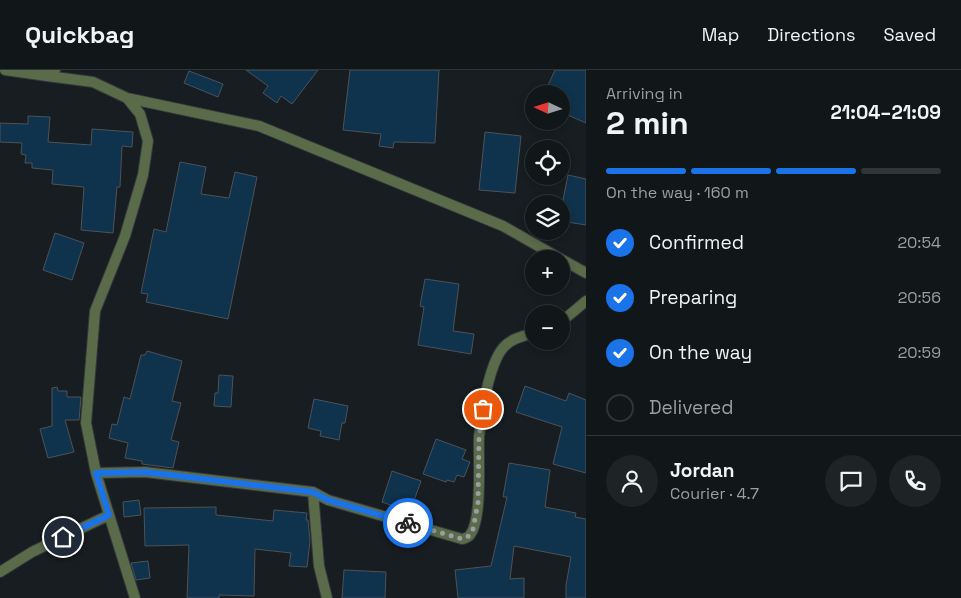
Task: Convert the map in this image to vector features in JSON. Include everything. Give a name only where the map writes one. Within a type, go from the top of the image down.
[{"type":"street","points":[[5,70],[49,72],[93,82],[127,98],[259,126],[502,226],[545,250]]},
{"type":"street","points":[[127,98],[140,114],[148,141],[143,175],[125,236],[95,311],[86,423],[96,473],[135,598]]},
{"type":"street","points":[[570,264],[586,273]]},
{"type":"street","points":[[570,314],[586,301]]},
{"type":"street","points":[[96,473],[145,472],[313,492],[328,500],[462,539],[469,536],[473,529],[478,503],[479,437],[491,372],[503,348],[516,338],[525,335]]},
{"type":"street","points":[[313,492],[319,566],[327,598]]},
{"type":"street","points":[[0,572],[32,552],[109,515]]},
{"type":"building","points":[[246,70],[318,70],[292,104],[281,96],[277,103],[263,93],[268,86]]},
{"type":"building","points":[[350,70],[439,70],[435,143],[394,142],[393,148],[379,146],[381,134],[343,130]]},
{"type":"building","points":[[555,70],[586,70],[586,123],[570,116],[570,85],[548,85]]},
{"type":"building","points":[[189,71],[223,84],[218,97],[184,83]]},
{"type":"building","points":[[28,116],[50,117],[48,142],[91,145],[92,129],[133,132],[132,147],[122,146],[120,187],[117,187],[113,233],[81,230],[84,187],[52,184],[53,170],[32,168],[32,163],[25,163],[26,155],[21,154],[22,143],[0,142],[0,123],[28,124]]},
{"type":"building","points":[[485,132],[521,136],[515,193],[479,190]]},
{"type":"building","points":[[180,162],[206,167],[201,194],[229,198],[235,172],[257,177],[228,319],[146,302],[148,294],[141,293],[154,229],[166,232]]},
{"type":"building","points":[[570,175],[586,179],[586,225],[570,222],[570,195],[564,195],[566,185],[570,185]]},
{"type":"building","points":[[55,233],[84,243],[72,280],[43,270]]},
{"type":"building","points":[[425,279],[459,284],[453,331],[474,334],[471,354],[418,345],[424,307],[420,306]]},
{"type":"building","points":[[147,351],[182,361],[172,401],[181,403],[171,440],[179,442],[173,468],[142,464],[142,461],[125,458],[128,443],[109,438],[112,424],[117,425],[124,397],[130,399],[141,355],[145,355]]},
{"type":"building","points":[[219,375],[233,376],[231,407],[214,406],[215,393],[218,393]]},
{"type":"building","points":[[525,386],[566,401],[569,393],[586,400],[586,473],[553,464],[562,427],[516,412]]},
{"type":"building","points":[[57,387],[58,391],[67,391],[67,397],[81,397],[79,420],[65,420],[74,452],[48,458],[40,429],[52,426],[52,388]]},
{"type":"building","points":[[314,399],[348,406],[339,440],[320,436],[321,431],[308,428]]},
{"type":"building","points":[[436,439],[466,450],[462,459],[470,462],[464,477],[457,475],[454,482],[447,480],[446,482],[423,474]]},
{"type":"building","points":[[509,463],[550,470],[545,507],[576,513],[575,517],[586,519],[586,598],[566,598],[566,585],[571,557],[514,546],[510,579],[524,578],[524,598],[458,598],[455,570],[491,566],[507,497],[503,497]]},
{"type":"building","points":[[392,471],[421,481],[410,512],[382,502]]},
{"type":"building","points":[[139,500],[141,515],[124,517],[123,502]]},
{"type":"building","points":[[216,507],[216,515],[273,521],[274,510],[307,513],[306,520],[308,520],[310,541],[307,567],[289,566],[291,553],[255,549],[254,596],[219,595],[219,598],[187,598],[189,545],[145,546],[144,508]]},
{"type":"building","points":[[148,561],[150,578],[136,580],[131,563]]},
{"type":"building","points":[[344,570],[386,572],[385,598],[342,598]]},
{"type":"way so far","points":[[408,523],[462,539],[469,536],[473,529],[478,503],[479,437],[483,409]]},
{"type":"route","points":[[63,537],[109,515],[96,473],[145,472],[313,492],[328,500],[408,523]]}]
